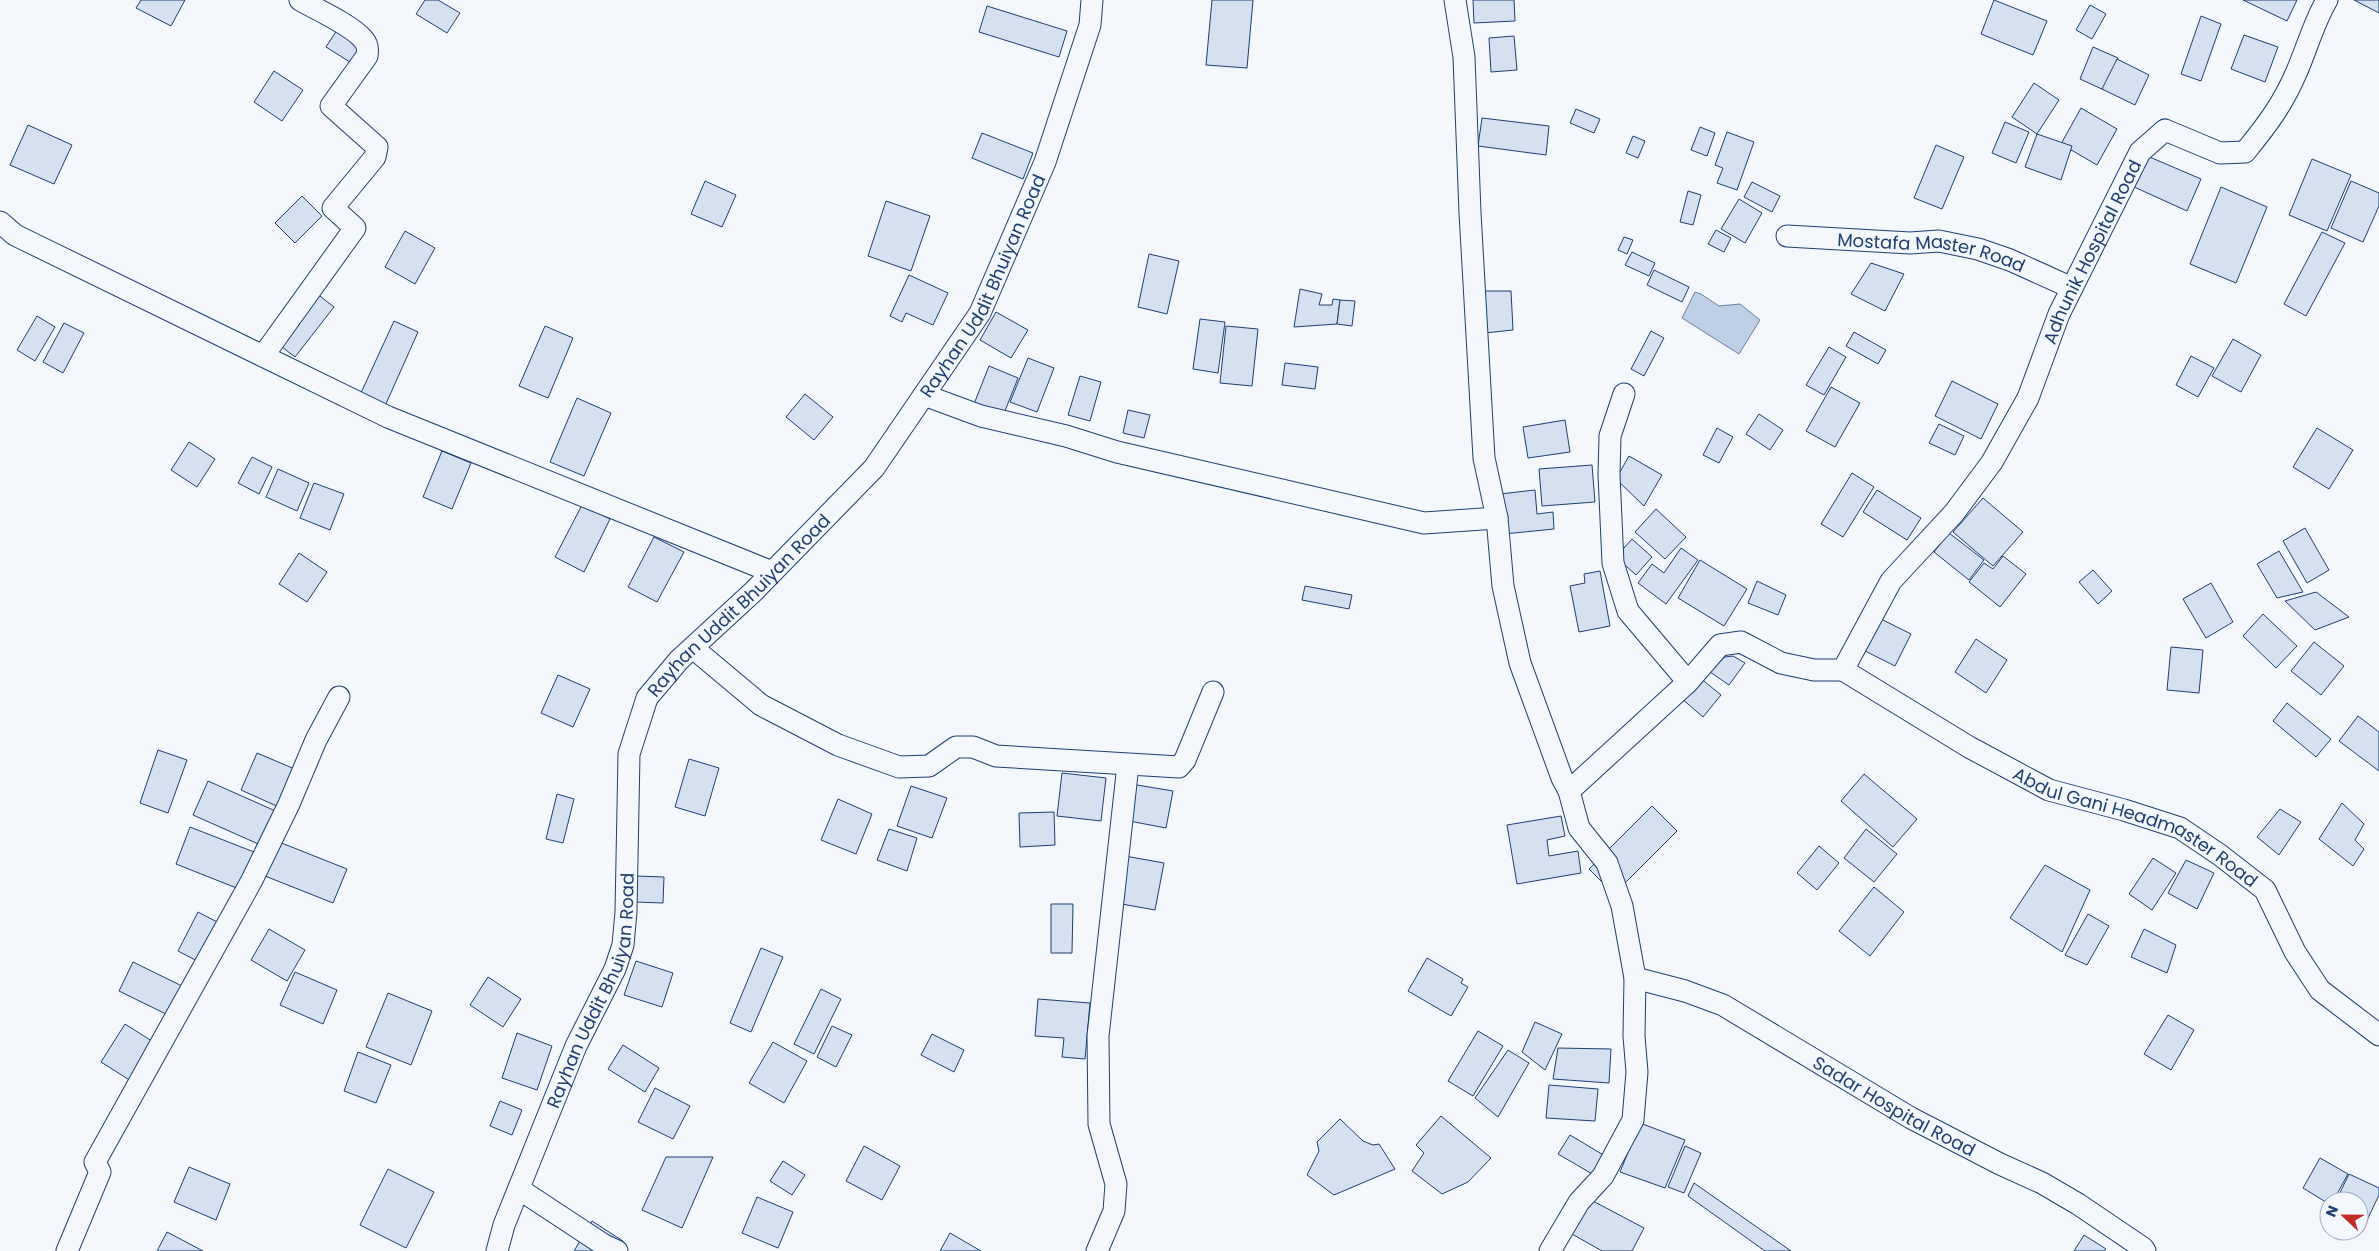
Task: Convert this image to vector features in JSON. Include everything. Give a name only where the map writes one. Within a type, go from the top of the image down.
[{"type":"street","points":[[262,356],[356,228],[333,208],[375,157],[377,147],[331,106],[367,56],[368,47],[362,38],[351,29],[300,0]]},
{"type":"street","name":"Rayhan Uddit Bhuiyan Road","points":[[497,1251],[519,1189],[576,1046],[615,970],[622,944],[626,912],[628,754],[647,698],[693,648],[772,572],[874,468],[980,313],[1041,171],[1090,26],[1092,0]]},
{"type":"street","points":[[1455,0],[1464,57],[1470,214],[1484,458],[1503,586],[1520,663],[1562,778],[1569,791],[1579,828],[1607,863],[1622,906],[1635,978],[1634,1036],[1637,1072],[1633,1120],[1603,1176],[1579,1202],[1550,1251]]},
{"type":"street","name":"Adhunik Hospital Road","points":[[1843,670],[1891,581],[1954,513],[1992,462],[2028,398],[2072,288],[2140,152],[2165,130],[2220,153],[2245,152],[2276,114],[2297,72],[2320,11],[2327,0]]},
{"type":"street","points":[[0,222],[15,235],[388,416],[772,572]]},
{"type":"street","name":"Mostafa Master Road","points":[[1787,236],[1910,243],[1939,241],[1978,249],[2010,260],[2072,288]]},
{"type":"street","points":[[1624,394],[1610,436],[1608,475],[1613,564],[1628,610],[1688,682]]},
{"type":"street","points":[[924,395],[982,416],[1066,436],[1117,452],[1414,521],[1424,523],[1493,519]]},
{"type":"street","points":[[1569,791],[1688,682],[1720,645],[1741,642],[1781,663],[1814,670],[1843,670]]},
{"type":"street","points":[[693,648],[761,705],[838,745],[899,767],[930,766],[956,747],[973,747],[996,756],[1179,767],[1185,760],[1213,692]]},
{"type":"street","name":"Abdul Gani Headmaster Road","points":[[1843,670],[1969,747],[2049,790],[2124,810],[2180,828],[2220,855],[2265,890],[2294,952],[2320,990],[2379,1035]]},
{"type":"street","points":[[67,1251],[100,1172],[95,1162],[252,880],[289,804],[316,740],[339,697]]},
{"type":"street","points":[[1097,1251],[1114,1211],[1116,1184],[1099,1124],[1098,1036],[1128,765]]},
{"type":"street","name":"Sadar Hospital Road","points":[[1635,978],[1685,991],[1723,1006],[1911,1118],[2000,1164],[2042,1183],[2078,1204],[2145,1251]]},
{"type":"street","points":[[519,1189],[604,1245],[617,1251]]},
{"type":"water","points":[[1695,292],[1719,306],[1740,304],[1760,320],[1739,354],[1682,318]]},
{"type":"building","points":[[141,0],[185,0],[171,26],[136,8]]},
{"type":"building","points":[[425,0],[438,0],[460,13],[447,33],[416,14]]},
{"type":"building","points":[[1212,0],[1253,0],[1247,68],[1206,65]]},
{"type":"building","points":[[1473,0],[1514,0],[1515,21],[1474,23]]},
{"type":"building","points":[[1994,0],[2047,21],[2033,55],[1981,34]]},
{"type":"building","points":[[2243,0],[2297,0],[2287,21]]},
{"type":"building","points":[[2354,0],[2379,0],[2379,13]]},
{"type":"building","points":[[2090,5],[2106,14],[2092,39],[2076,30]]},
{"type":"building","points":[[987,6],[1067,31],[1059,57],[979,32]]},
{"type":"building","points":[[2201,16],[2221,24],[2201,81],[2181,74]]},
{"type":"building","points":[[337,30],[364,47],[353,64],[326,47]]},
{"type":"building","points":[[2244,35],[2278,47],[2265,82],[2231,69]]},
{"type":"building","points":[[1514,36],[1517,70],[1491,72],[1489,38]]},
{"type":"building","points":[[2093,47],[2118,58],[2104,90],[2080,79]]},
{"type":"building","points":[[2117,59],[2149,75],[2135,105],[2102,89]]},
{"type":"building","points":[[274,71],[303,90],[282,121],[254,102]]},
{"type":"building","points":[[2034,83],[2059,100],[2037,134],[2012,117]]},
{"type":"building","points":[[2081,108],[2117,129],[2097,165],[2061,144]]},
{"type":"building","points":[[1576,109],[1600,119],[1594,133],[1570,123]]},
{"type":"building","points":[[1482,118],[1549,126],[1546,155],[1478,146]]},
{"type":"building","points":[[2005,122],[2029,132],[2016,163],[1992,153]]},
{"type":"building","points":[[28,125],[72,145],[54,184],[10,165]]},
{"type":"building","points":[[1700,127],[1715,133],[1707,156],[1691,150]]},
{"type":"building","points":[[1727,132],[1754,142],[1737,190],[1717,183],[1723,168],[1715,165]]},
{"type":"building","points":[[982,133],[1033,153],[1023,179],[972,158]]},
{"type":"building","points":[[2037,134],[2072,146],[2061,180],[2025,167]]},
{"type":"building","points":[[1633,136],[1645,141],[1638,158],[1626,153]]},
{"type":"building","points":[[1936,145],[1964,157],[1942,209],[1914,198]]},
{"type":"building","points":[[2145,155],[2201,179],[2187,211],[2132,186]]},
{"type":"building","points":[[2312,159],[2351,175],[2327,231],[2289,215]]},
{"type":"building","points":[[705,181],[736,195],[722,227],[691,214]]},
{"type":"building","points":[[2351,181],[2379,193],[2379,206],[2363,242],[2331,228]]},
{"type":"building","points":[[1752,182],[1780,196],[1772,212],[1744,197]]},
{"type":"building","points":[[2221,187],[2267,207],[2236,283],[2190,264]]},
{"type":"building","points":[[1688,191],[1701,195],[1693,225],[1680,222]]},
{"type":"building","points":[[302,196],[322,216],[295,243],[275,223]]},
{"type":"building","points":[[1739,199],[1762,213],[1745,243],[1721,229]]},
{"type":"building","points":[[886,201],[930,216],[911,271],[868,256]]},
{"type":"building","points":[[1716,230],[1731,238],[1724,252],[1708,244]]},
{"type":"building","points":[[405,231],[435,248],[415,284],[385,267]]},
{"type":"building","points":[[2322,232],[2345,243],[2306,316],[2284,304]]},
{"type":"building","points":[[1624,237],[1633,240],[1627,254],[1618,250]]},
{"type":"building","points":[[1632,252],[1655,263],[1649,276],[1625,265]]},
{"type":"building","points":[[1149,254],[1179,261],[1167,314],[1138,307]]},
{"type":"building","points":[[1871,263],[1904,274],[1885,311],[1851,294]]},
{"type":"building","points":[[1654,270],[1689,287],[1682,302],[1647,285]]},
{"type":"building","points":[[909,275],[948,293],[933,325],[906,313],[902,322],[890,316]]},
{"type":"building","points":[[1300,289],[1322,294],[1319,305],[1332,305],[1333,299],[1340,300],[1337,324],[1294,327]]},
{"type":"building","points":[[1484,291],[1511,291],[1513,330],[1485,333]]},
{"type":"building","points":[[316,293],[334,307],[295,357],[277,343]]},
{"type":"building","points":[[1340,300],[1355,301],[1352,326],[1337,324]]},
{"type":"building","points":[[996,312],[1028,330],[1011,358],[980,340]]},
{"type":"building","points":[[37,316],[55,327],[35,361],[17,350]]},
{"type":"building","points":[[1200,319],[1225,322],[1218,373],[1193,369]]},
{"type":"building","points":[[394,321],[418,332],[385,406],[360,395]]},
{"type":"building","points":[[64,323],[84,333],[63,373],[43,362]]},
{"type":"building","points":[[545,326],[573,338],[548,398],[519,386]]},
{"type":"building","points":[[1226,326],[1258,329],[1252,386],[1220,383]]},
{"type":"building","points":[[1651,331],[1664,338],[1644,376],[1631,369]]},
{"type":"building","points":[[1854,332],[1886,350],[1878,364],[1846,346]]},
{"type":"building","points":[[2233,339],[2261,355],[2241,392],[2212,376]]},
{"type":"building","points":[[1829,347],[1846,357],[1824,395],[1806,385]]},
{"type":"building","points":[[2191,356],[2214,368],[2198,397],[2176,385]]},
{"type":"building","points":[[1028,358],[1054,368],[1037,412],[1010,402]]},
{"type":"building","points":[[1285,363],[1318,367],[1315,389],[1282,385]]},
{"type":"building","points":[[989,366],[1018,378],[1003,416],[974,404]]},
{"type":"building","points":[[1080,376],[1101,382],[1090,421],[1068,415]]},
{"type":"building","points":[[1952,381],[1998,404],[1981,439],[1935,416]]},
{"type":"building","points":[[1831,387],[1860,403],[1835,447],[1806,431]]},
{"type":"building","points":[[805,394],[833,417],[814,440],[786,417]]},
{"type":"building","points":[[577,398],[611,413],[584,476],[550,462]]},
{"type":"building","points":[[1128,410],[1150,415],[1144,438],[1123,433]]},
{"type":"building","points":[[1759,414],[1783,430],[1770,450],[1746,434]]},
{"type":"building","points":[[1565,420],[1570,452],[1528,458],[1523,427]]},
{"type":"building","points":[[1939,424],[1964,436],[1955,455],[1929,443]]},
{"type":"building","points":[[1717,428],[1733,437],[1719,463],[1703,455]]},
{"type":"building","points":[[2317,428],[2353,450],[2329,489],[2293,467]]},
{"type":"building","points":[[189,442],[215,459],[197,487],[171,470]]},
{"type":"building","points":[[442,451],[471,463],[452,509],[423,497]]},
{"type":"building","points":[[1629,456],[1662,475],[1644,506],[1616,479]]},
{"type":"building","points":[[252,457],[272,467],[259,494],[238,483]]},
{"type":"building","points":[[1592,465],[1595,502],[1542,506],[1539,469]]},
{"type":"building","points":[[278,469],[309,483],[297,511],[266,497]]},
{"type":"building","points":[[1852,473],[1874,487],[1843,537],[1821,524]]},
{"type":"building","points":[[314,483],[344,494],[330,530],[300,518]]},
{"type":"building","points":[[1535,490],[1537,514],[1553,512],[1554,529],[1504,534],[1500,494]]},
{"type":"building","points":[[1877,490],[1921,518],[1907,540],[1863,512]]},
{"type":"building","points":[[1983,498],[2023,532],[1993,566],[1953,532]]},
{"type":"building","points":[[582,505],[610,519],[584,572],[555,557]]},
{"type":"building","points":[[1656,509],[1686,537],[1665,559],[1635,532]]},
{"type":"building","points":[[2305,528],[2329,570],[2307,583],[2283,541]]},
{"type":"building","points":[[1949,533],[1984,560],[1969,580],[1934,552]]},
{"type":"building","points":[[654,537],[684,552],[657,602],[628,587]]},
{"type":"building","points":[[1632,539],[1652,557],[1636,575],[1616,557]]},
{"type":"building","points":[[1681,548],[1698,560],[1666,604],[1638,583],[1652,564],[1664,573]]},
{"type":"building","points":[[2279,551],[2303,592],[2277,598],[2257,564]]},
{"type":"building","points":[[299,553],[327,572],[307,602],[279,584]]},
{"type":"building","points":[[2003,556],[2026,574],[2000,607],[1969,582],[1984,563],[1993,569]]},
{"type":"building","points":[[1700,560],[1747,589],[1724,626],[1678,598]]},
{"type":"building","points":[[2093,570],[2112,591],[2098,604],[2079,582]]},
{"type":"building","points":[[1600,571],[1610,626],[1579,632],[1570,586],[1585,583],[1584,574]]},
{"type":"building","points":[[1757,581],[1786,595],[1778,615],[1748,603]]},
{"type":"building","points":[[2211,583],[2233,622],[2206,638],[2183,599]]},
{"type":"building","points":[[1305,586],[1352,595],[1349,609],[1302,600]]},
{"type":"building","points":[[2316,592],[2349,617],[2315,630],[2285,601]]},
{"type":"building","points":[[2263,614],[2297,646],[2276,668],[2243,636]]},
{"type":"building","points":[[1879,618],[1911,634],[1895,666],[1863,650]]},
{"type":"building","points":[[1976,639],[2007,660],[1986,693],[1955,672]]},
{"type":"building","points":[[2314,642],[2344,666],[2321,695],[2291,671]]},
{"type":"building","points":[[2171,647],[2203,650],[2199,693],[2167,690]]},
{"type":"building","points":[[1733,656],[1745,663],[1729,685],[1707,670],[1725,657]]},
{"type":"building","points":[[558,675],[590,689],[573,727],[541,713]]},
{"type":"building","points":[[1699,677],[1721,695],[1703,717],[1681,698]]},
{"type":"building","points":[[2287,703],[2331,739],[2316,757],[2273,721]]},
{"type":"building","points":[[2358,716],[2379,732],[2379,771],[2339,741]]},
{"type":"building","points":[[158,750],[187,760],[168,813],[140,803]]},
{"type":"building","points":[[257,753],[297,770],[281,808],[241,790]]},
{"type":"building","points":[[689,759],[719,768],[705,816],[675,807]]},
{"type":"building","points":[[1062,773],[1106,778],[1101,821],[1057,816]]},
{"type":"building","points":[[1864,774],[1917,819],[1893,847],[1841,801]]},
{"type":"building","points":[[208,781],[280,813],[265,847],[193,815]]},
{"type":"building","points":[[1131,784],[1173,791],[1166,828],[1124,820]]},
{"type":"building","points":[[911,786],[947,798],[932,838],[897,826]]},
{"type":"building","points":[[557,794],[574,799],[563,843],[546,839]]},
{"type":"building","points":[[838,799],[872,814],[856,854],[821,840]]},
{"type":"building","points":[[2342,803],[2364,824],[2355,840],[2364,849],[2353,866],[2319,839]]},
{"type":"building","points":[[1652,806],[1677,831],[1614,894],[1589,869]]},
{"type":"building","points":[[2280,809],[2301,822],[2279,855],[2257,837]]},
{"type":"building","points":[[1054,812],[1055,845],[1020,847],[1019,813]]},
{"type":"building","points":[[1561,816],[1565,836],[1547,840],[1549,856],[1578,851],[1581,873],[1517,884],[1507,825]]},
{"type":"building","points":[[190,827],[254,852],[239,889],[176,864]]},
{"type":"building","points":[[889,829],[917,838],[907,871],[877,860]]},
{"type":"building","points":[[1866,829],[1897,854],[1874,882],[1844,858]]},
{"type":"building","points":[[279,842],[347,869],[333,903],[265,876]]},
{"type":"building","points":[[1819,846],[1839,863],[1817,890],[1797,873]]},
{"type":"building","points":[[1125,856],[1164,863],[1155,910],[1116,903]]},
{"type":"building","points":[[2153,858],[2176,873],[2152,910],[2129,894]]},
{"type":"building","points":[[2186,860],[2214,873],[2197,909],[2168,893]]},
{"type":"building","points":[[2045,865],[2090,890],[2062,952],[2010,918]]},
{"type":"building","points":[[635,876],[664,877],[663,903],[634,902]]},
{"type":"building","points":[[1874,887],[1904,912],[1870,956],[1839,931]]},
{"type":"building","points":[[1051,904],[1073,904],[1072,953],[1051,953]]},
{"type":"building","points":[[198,912],[221,924],[201,963],[178,951]]},
{"type":"building","points":[[2088,914],[2109,926],[2087,965],[2065,955]]},
{"type":"building","points":[[269,929],[305,950],[287,981],[251,960]]},
{"type":"building","points":[[2144,929],[2176,945],[2167,973],[2131,957]]},
{"type":"building","points":[[761,948],[783,957],[751,1032],[730,1023]]},
{"type":"building","points":[[1427,958],[1463,979],[1461,983],[1468,987],[1451,1016],[1408,991]]},
{"type":"building","points":[[636,961],[673,973],[662,1007],[624,995]]},
{"type":"building","points":[[133,962],[182,986],[168,1015],[119,991]]},
{"type":"building","points":[[295,972],[337,990],[323,1024],[280,1005]]},
{"type":"building","points":[[488,977],[521,999],[503,1027],[470,1005]]},
{"type":"building","points":[[821,989],[841,999],[814,1054],[794,1044]]},
{"type":"building","points":[[388,993],[432,1011],[411,1065],[366,1047]]},
{"type":"building","points":[[1038,999],[1090,1003],[1085,1059],[1062,1057],[1064,1038],[1035,1036]]},
{"type":"building","points":[[2168,1015],[2194,1030],[2171,1070],[2144,1054]]},
{"type":"building","points":[[1535,1022],[1562,1034],[1545,1070],[1522,1052]]},
{"type":"building","points":[[125,1024],[155,1043],[131,1081],[101,1062]]},
{"type":"building","points":[[832,1026],[852,1035],[836,1067],[817,1057]]},
{"type":"building","points":[[1478,1031],[1503,1046],[1473,1096],[1448,1081]]},
{"type":"building","points":[[517,1033],[552,1046],[537,1090],[502,1078]]},
{"type":"building","points":[[932,1034],[964,1050],[954,1072],[921,1055]]},
{"type":"building","points":[[773,1042],[807,1061],[784,1103],[749,1083]]},
{"type":"building","points":[[623,1045],[659,1068],[645,1092],[608,1069]]},
{"type":"building","points":[[1558,1048],[1611,1049],[1609,1083],[1553,1079]]},
{"type":"building","points":[[1508,1050],[1529,1063],[1498,1117],[1475,1098]]},
{"type":"building","points":[[358,1052],[391,1065],[376,1103],[344,1091]]},
{"type":"building","points":[[1549,1085],[1598,1089],[1595,1121],[1546,1118]]},
{"type":"building","points":[[655,1088],[690,1106],[673,1139],[638,1122]]},
{"type":"building","points":[[500,1101],[522,1110],[512,1135],[490,1126]]},
{"type":"building","points":[[1441,1116],[1491,1158],[1468,1182],[1442,1194],[1412,1171],[1424,1153],[1416,1145]]},
{"type":"building","points":[[1340,1119],[1363,1141],[1373,1145],[1379,1144],[1395,1169],[1334,1195],[1307,1175],[1319,1151],[1317,1142]]},
{"type":"building","points":[[1640,1123],[1685,1140],[1665,1188],[1620,1172]]},
{"type":"building","points":[[1570,1135],[1605,1156],[1594,1175],[1558,1154]]},
{"type":"building","points":[[864,1146],[900,1166],[882,1200],[846,1181]]},
{"type":"building","points":[[1685,1146],[1701,1153],[1684,1193],[1668,1187]]},
{"type":"building","points":[[666,1157],[713,1157],[682,1228],[642,1210]]},
{"type":"building","points":[[2320,1158],[2348,1174],[2339,1191],[2319,1191],[2319,1198],[2303,1188]]},
{"type":"building","points":[[783,1161],[805,1175],[792,1195],[770,1181]]},
{"type":"building","points":[[189,1167],[230,1184],[216,1220],[174,1202]]},
{"type":"building","points":[[388,1169],[434,1192],[406,1248],[360,1225]]},
{"type":"building","points":[[2349,1174],[2379,1188],[2379,1195],[2369,1216],[2369,1191],[2341,1191]]},
{"type":"building","points":[[1694,1183],[1791,1251],[1765,1251],[1688,1196]]},
{"type":"building","points":[[757,1197],[793,1212],[778,1248],[742,1233]]},
{"type":"building","points":[[1591,1200],[1644,1228],[1632,1251],[1602,1251],[1572,1234]]},
{"type":"building","points":[[592,1221],[623,1241],[617,1251],[574,1251]]},
{"type":"building","points":[[167,1232],[203,1251],[157,1251]]},
{"type":"building","points":[[950,1233],[981,1251],[940,1251]]},
{"type":"building","points":[[2084,1235],[2106,1249],[2104,1251],[2074,1251]]}]
